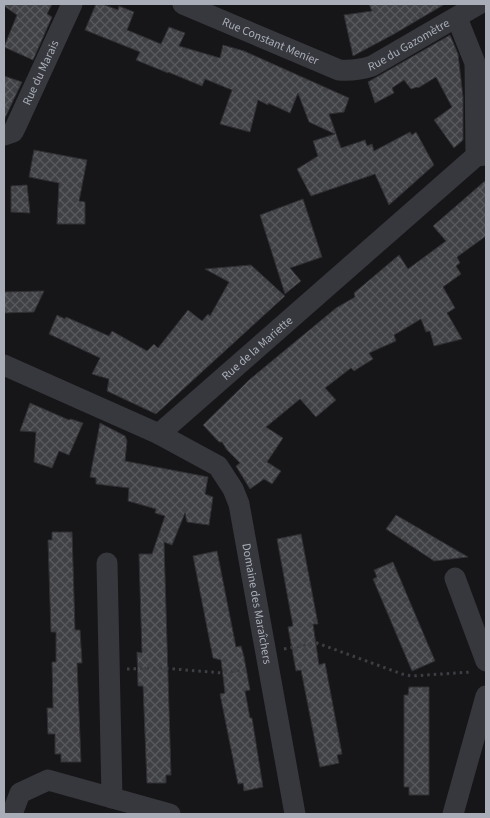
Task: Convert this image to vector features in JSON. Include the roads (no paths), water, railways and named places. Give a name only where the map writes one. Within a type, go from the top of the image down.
[{"type":"street","name":"Rue du Marais","points":[[4,135],[13,132],[72,4]]},
{"type":"street","name":"Rue Constant Menier","points":[[183,4],[339,70],[359,71]]},
{"type":"street","name":"Rue du Gazomètre","points":[[359,71],[372,66],[479,4]]},
{"type":"street","points":[[457,18],[481,56],[481,155]]},
{"type":"street","name":"Rue de la Mariette","points":[[159,434],[481,155]]},
{"type":"street","points":[[4,364],[159,434]]},
{"type":"street","name":"Domaine des Maraîchers","points":[[159,434],[218,466],[233,489],[239,504],[295,814]]},
{"type":"street","points":[[107,563],[112,798]]},
{"type":"street","points":[[455,578],[482,666]]},
{"type":"street","points":[[453,814],[486,696]]},
{"type":"street","points":[[12,814],[20,793],[48,780],[170,814]]}]
